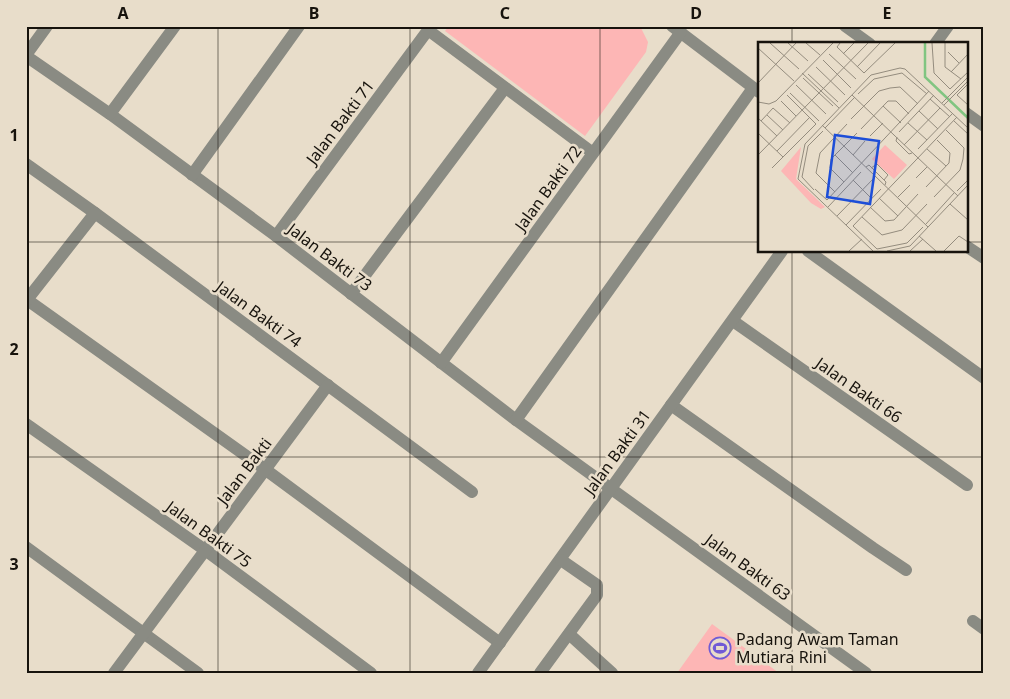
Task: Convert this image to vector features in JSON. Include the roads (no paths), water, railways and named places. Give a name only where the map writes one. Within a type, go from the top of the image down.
[{"type":"street","points":[[26,55],[47,26]]},
{"type":"street","points":[[110,114],[175,26]]},
{"type":"street","points":[[192,174],[299,26]]},
{"type":"street","points":[[845,26],[867,42]]},
{"type":"street","points":[[936,42],[948,26]]},
{"type":"street","points":[[430,28],[505,88],[593,153]]},
{"type":"street","name":"Jalan Bakti 71","points":[[276,236],[430,28]]},
{"type":"street","points":[[516,420],[756,90],[676,29]]},
{"type":"street","name":"Jalan Bakti 72","points":[[441,363],[593,153],[676,29]]},
{"type":"street","name":"Jalan Bakti 73","points":[[26,55],[276,236],[516,420],[611,488]]},
{"type":"street","points":[[351,294],[505,88]]},
{"type":"street","points":[[968,114],[984,126]]},
{"type":"street","name":"Jalan Bakti 74","points":[[26,164],[328,384],[472,492]]},
{"type":"street","points":[[95,213],[27,300],[266,470],[500,643]]},
{"type":"street","points":[[968,247],[984,258]]},
{"type":"street","name":"Jalan Bakti 31","points":[[478,673],[781,252]]},
{"type":"street","points":[[809,252],[984,378]]},
{"type":"street","name":"Jalan Bakti 66","points":[[732,321],[967,485]]},
{"type":"street","name":"Jalan Bakti","points":[[114,673],[328,384]]},
{"type":"street","points":[[671,405],[906,570]]},
{"type":"street","name":"Jalan Bakti 75","points":[[26,424],[205,550],[371,673]]},
{"type":"street","name":"Jalan Bakti 63","points":[[611,488],[866,673]]},
{"type":"street","points":[[26,548],[198,673]]},
{"type":"street","points":[[540,673],[598,595],[597,585],[561,560]]},
{"type":"street","points":[[569,634],[612,673]]},
{"type":"place","name":"Padang Awam Taman Mutiara Rini","points":[[720,648]]}]
